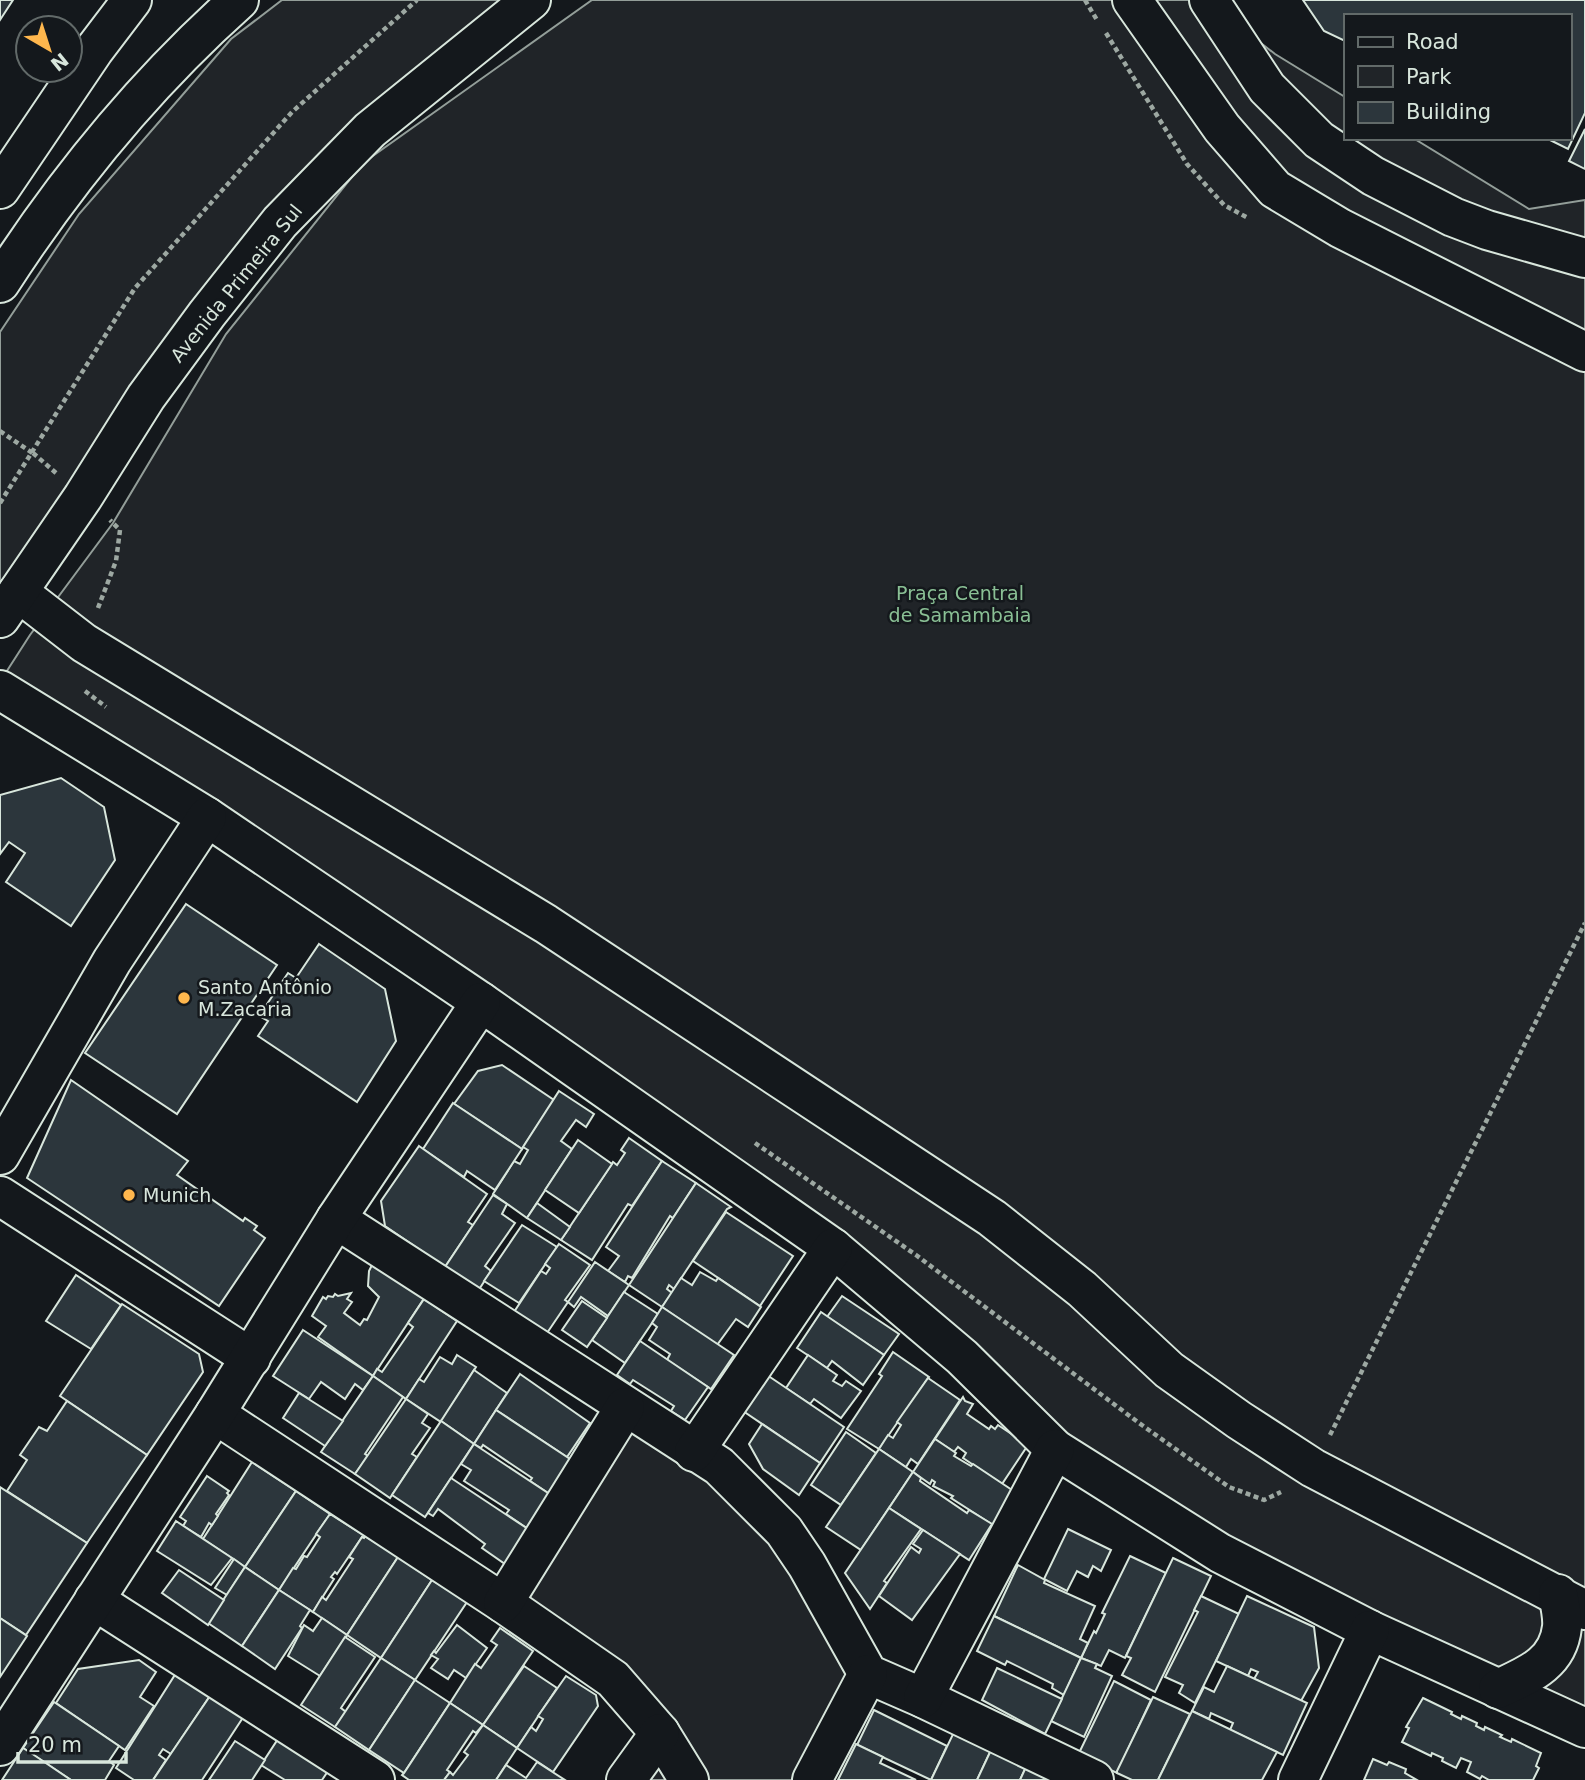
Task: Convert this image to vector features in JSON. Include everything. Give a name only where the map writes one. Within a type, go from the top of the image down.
[{"type":"street","points":[[0,189],[94,50],[132,0]]},
{"type":"street","points":[[0,283],[41,220],[100,146],[193,41],[239,0]]},
{"type":"street","name":"Avenida Primeira Sul","points":[[9,605],[86,492],[146,397],[207,314],[281,222],[370,130],[531,0]]},
{"type":"street","points":[[1132,0],[1222,128],[1275,190],[1340,228],[1585,352]]},
{"type":"street","points":[[1209,0],[1267,89],[1319,140],[1373,176],[1452,217],[1487,230],[1585,258]]},
{"type":"street","points":[[9,605],[84,643],[546,924],[992,1218],[1082,1289],[1169,1370],[1313,1468],[1572,1602],[1555,1653],[1538,1670],[1498,1689]]},
{"type":"street","points":[[0,690],[207,817],[481,1002],[833,1248],[962,1357],[1055,1449],[1220,1553],[1370,1630],[1585,1728]]},
{"type":"street","points":[[0,1154],[12,1105],[207,817]]},
{"type":"street","points":[[0,1746],[251,1358],[337,1219],[481,1002]]},
{"type":"street","points":[[0,1196],[251,1358]]},
{"type":"street","points":[[337,1219],[719,1466],[783,1531],[807,1565],[868,1674],[1094,1780]]},
{"type":"street","points":[[694,1452],[833,1248]]},
{"type":"street","points":[[503,1603],[625,1407]]},
{"type":"street","points":[[215,1413],[613,1679],[660,1733],[690,1780]]},
{"type":"street","points":[[923,1698],[1055,1449]]},
{"type":"street","points":[[94,1600],[370,1779]]},
{"type":"street","points":[[1297,1780],[1370,1630]]},
{"type":"street","points":[[813,1780],[868,1674]]},
{"type":"street","points":[[626,1780],[660,1733]]},
{"type":"path","points":[[0,503],[135,288],[292,112],[416,0]]},
{"type":"path","points":[[0,431],[86,492]]},
{"type":"green space","points":[[282,0],[514,0],[337,145],[0,608],[0,332],[79,214],[231,39]]},
{"type":"green space","name":"Praça Central de Samambaia","points":[[592,0],[1206,0],[1275,54],[1344,96],[1344,140],[1416,140],[1529,209],[1585,200],[1585,1728],[1220,1553],[962,1357],[476,1004],[183,826],[3,677],[30,635],[113,523],[226,334],[363,163]]},
{"type":"green space","points":[[625,1407],[719,1466],[868,1674],[812,1780],[629,1780],[664,1733],[503,1603]]},
{"type":"building","points":[[0,0],[13,0],[0,20]]},
{"type":"building","points":[[1303,0],[1585,0],[1585,113],[1568,149],[1550,140],[1571,140],[1571,14],[1344,14],[1344,41],[1324,31]]},
{"type":"building","points":[[1585,129],[1585,169],[1569,161]]},
{"type":"building","points":[[61,778],[104,807],[115,860],[71,926],[6,882],[25,853],[9,842],[0,854],[0,795]]},
{"type":"building","points":[[186,904],[277,965],[177,1114],[85,1053]]},
{"type":"building","points":[[319,944],[385,989],[396,1041],[357,1102],[258,1036],[268,1021],[259,1016],[288,973],[296,978]]},
{"type":"building","points":[[502,1065],[554,1100],[522,1149],[454,1104],[478,1071]]},
{"type":"building","name":"Munich","points":[[71,1080],[188,1161],[177,1175],[243,1221],[245,1218],[257,1226],[254,1230],[265,1238],[219,1306],[27,1178]]},
{"type":"building","points":[[559,1091],[594,1114],[586,1127],[576,1120],[561,1141],[572,1149],[527,1218],[493,1194],[514,1161],[520,1164],[528,1150],[523,1147]]},
{"type":"building","points":[[453,1103],[522,1149],[495,1190],[467,1171],[464,1177],[423,1149]]},
{"type":"building","points":[[629,1138],[662,1161],[632,1206],[628,1204],[592,1260],[561,1240],[613,1162],[617,1165],[625,1153],[621,1150]]},
{"type":"building","points":[[578,1140],[612,1164],[579,1213],[545,1190]]},
{"type":"building","points":[[419,1146],[487,1194],[468,1222],[473,1225],[445,1267],[385,1226],[381,1201]]},
{"type":"building","points":[[662,1161],[696,1183],[673,1218],[670,1216],[632,1278],[628,1276],[625,1282],[608,1271],[619,1256],[606,1247]]},
{"type":"building","points":[[696,1183],[731,1207],[727,1209],[674,1289],[669,1285],[667,1289],[672,1293],[662,1307],[629,1285]]},
{"type":"building","points":[[493,1195],[507,1204],[502,1214],[515,1223],[485,1266],[491,1271],[478,1291],[445,1267]]},
{"type":"building","points":[[537,1203],[570,1227],[561,1240],[527,1218]]},
{"type":"building","points":[[726,1212],[793,1256],[760,1306],[693,1261]]},
{"type":"building","points":[[522,1225],[557,1247],[519,1303],[484,1281]]},
{"type":"building","points":[[559,1244],[590,1265],[565,1300],[568,1302],[545,1336],[512,1315],[541,1271],[546,1274],[550,1268],[545,1264]]},
{"type":"building","points":[[595,1262],[629,1285],[608,1316],[581,1297],[574,1307],[568,1302]]},
{"type":"building","points":[[373,1263],[425,1297],[373,1376],[318,1337],[326,1326],[312,1316],[323,1297],[326,1299],[335,1294],[338,1296],[351,1293],[347,1299],[352,1302],[344,1313],[360,1325],[364,1319],[367,1320],[379,1297],[368,1286],[369,1271]]},
{"type":"building","points":[[700,1272],[716,1281],[718,1278],[761,1307],[748,1327],[736,1319],[717,1345],[662,1307],[681,1278],[692,1285]]},
{"type":"building","points":[[76,1275],[121,1305],[91,1349],[46,1321]]},
{"type":"building","points":[[624,1292],[658,1314],[625,1363],[592,1340]]},
{"type":"building","points":[[842,1296],[899,1334],[884,1355],[827,1317]]},
{"type":"building","points":[[424,1299],[457,1321],[406,1399],[373,1376],[377,1369],[382,1372],[413,1327],[408,1323]]},
{"type":"building","points":[[582,1301],[607,1318],[587,1347],[562,1330]]},
{"type":"building","points":[[122,1304],[199,1354],[203,1372],[147,1455],[60,1396]]},
{"type":"building","points":[[662,1307],[734,1355],[711,1389],[667,1360],[670,1354],[649,1340],[657,1327],[652,1323]]},
{"type":"building","points":[[821,1312],[884,1355],[863,1385],[832,1361],[827,1368],[797,1348]]},
{"type":"building","points":[[303,1330],[373,1376],[363,1390],[355,1384],[345,1399],[321,1382],[309,1399],[273,1376]]},
{"type":"building","points":[[640,1341],[708,1387],[685,1420],[671,1411],[674,1406],[633,1380],[630,1384],[617,1375]]},
{"type":"building","points":[[893,1352],[929,1377],[879,1449],[847,1429],[882,1376],[879,1374]]},
{"type":"building","points":[[457,1355],[476,1367],[441,1422],[406,1399],[419,1379],[424,1382],[440,1357],[452,1364]]},
{"type":"building","points":[[808,1355],[837,1375],[833,1381],[842,1386],[846,1381],[861,1391],[841,1418],[814,1399],[810,1404],[786,1388]]},
{"type":"building","points":[[474,1370],[507,1393],[474,1444],[441,1421]]},
{"type":"building","points":[[520,1374],[590,1423],[567,1457],[496,1410]]},
{"type":"building","points":[[767,1375],[844,1427],[820,1463],[743,1411]]},
{"type":"building","points":[[373,1376],[403,1397],[355,1474],[321,1452]]},
{"type":"building","points":[[928,1378],[960,1400],[918,1464],[911,1459],[906,1467],[879,1449],[888,1435],[893,1438],[901,1425],[897,1422]]},
{"type":"building","points":[[299,1393],[343,1421],[325,1446],[283,1418]]},
{"type":"building","points":[[963,1397],[965,1401],[973,1404],[967,1414],[989,1429],[991,1426],[995,1429],[998,1425],[1028,1445],[1002,1484],[963,1458],[966,1453],[958,1447],[954,1452],[935,1439]]},
{"type":"building","points":[[406,1399],[428,1414],[422,1423],[430,1428],[412,1454],[417,1457],[390,1498],[355,1474]]},
{"type":"building","points":[[67,1401],[147,1455],[87,1543],[7,1491],[27,1460],[20,1455],[39,1427],[47,1431]]},
{"type":"building","points":[[496,1410],[570,1459],[551,1495],[530,1481],[532,1478],[483,1445],[481,1448],[474,1444]]},
{"type":"building","points":[[441,1421],[474,1444],[425,1517],[392,1495]]},
{"type":"building","points":[[762,1424],[820,1463],[799,1495],[763,1469],[749,1444]]},
{"type":"building","points":[[846,1432],[876,1453],[841,1505],[811,1485]]},
{"type":"building","points":[[935,1439],[956,1453],[954,1456],[971,1466],[973,1464],[1015,1492],[993,1525],[951,1498],[953,1496],[933,1486],[935,1482],[932,1480],[930,1484],[913,1472]]},
{"type":"building","points":[[474,1444],[551,1495],[528,1529],[506,1514],[509,1510],[464,1481],[471,1470],[461,1464]]},
{"type":"building","points":[[879,1449],[913,1472],[861,1550],[826,1527]]},
{"type":"building","points":[[252,1462],[296,1491],[245,1567],[203,1539]]},
{"type":"building","points":[[913,1472],[921,1478],[920,1481],[967,1513],[969,1510],[992,1524],[969,1560],[889,1508]]},
{"type":"building","points":[[207,1476],[229,1491],[229,1495],[212,1525],[209,1523],[201,1537],[183,1526],[186,1521],[180,1517]]},
{"type":"building","points":[[451,1478],[528,1529],[505,1564],[482,1548],[485,1544],[438,1509],[433,1516],[428,1513]]},
{"type":"building","points":[[0,1487],[87,1543],[26,1635],[0,1618]]},
{"type":"building","points":[[296,1491],[330,1514],[279,1590],[245,1567]]},
{"type":"building","points":[[889,1508],[921,1529],[884,1581],[887,1583],[870,1609],[845,1573]]},
{"type":"building","points":[[330,1514],[365,1536],[337,1574],[335,1572],[331,1577],[334,1579],[313,1612],[279,1590],[293,1568],[296,1569],[304,1556],[307,1557],[320,1537],[316,1534]]},
{"type":"building","points":[[176,1521],[232,1558],[211,1585],[157,1551]]},
{"type":"building","points":[[1068,1529],[1111,1550],[1101,1571],[1093,1566],[1088,1577],[1077,1571],[1067,1591],[1044,1579]]},
{"type":"building","points":[[923,1530],[960,1554],[912,1620],[879,1596],[911,1547],[919,1553],[921,1549],[913,1544]]},
{"type":"building","points":[[365,1536],[398,1557],[347,1635],[313,1612],[322,1597],[326,1600],[353,1559],[349,1557]]},
{"type":"building","points":[[1130,1556],[1166,1573],[1125,1658],[1109,1650],[1101,1666],[1081,1658],[1094,1631],[1096,1633],[1105,1614],[1102,1613]]},
{"type":"building","points":[[398,1557],[432,1580],[381,1658],[347,1635]]},
{"type":"building","points":[[1173,1558],[1211,1576],[1155,1692],[1122,1675],[1131,1658],[1126,1656]]},
{"type":"building","points":[[234,1559],[245,1567],[227,1595],[215,1588]]},
{"type":"building","points":[[1018,1565],[1045,1580],[1044,1583],[1095,1606],[1080,1639],[1088,1643],[1081,1658],[994,1616]]},
{"type":"building","points":[[245,1567],[279,1590],[242,1646],[208,1623]]},
{"type":"building","points":[[179,1570],[224,1600],[208,1625],[162,1593]]},
{"type":"building","points":[[432,1580],[467,1602],[415,1680],[381,1658]]},
{"type":"building","points":[[279,1590],[310,1610],[300,1626],[302,1628],[275,1669],[242,1646]]},
{"type":"building","points":[[1201,1596],[1239,1614],[1195,1703],[1179,1693],[1183,1685],[1165,1677],[1198,1612],[1194,1610]]},
{"type":"building","points":[[1247,1596],[1314,1627],[1319,1668],[1301,1701],[1254,1679],[1258,1672],[1251,1669],[1248,1676],[1216,1661]]},
{"type":"building","points":[[994,1616],[1081,1658],[1064,1695],[1052,1688],[1053,1684],[1007,1661],[1005,1665],[977,1651]]},
{"type":"building","points":[[0,1618],[27,1636],[0,1677]]},
{"type":"building","points":[[322,1618],[347,1635],[320,1676],[288,1656],[304,1625],[313,1631]]},
{"type":"building","points":[[457,1625],[487,1648],[466,1678],[454,1670],[448,1679],[431,1668],[438,1659],[431,1655],[434,1651],[436,1653]]},
{"type":"building","points":[[500,1628],[533,1651],[483,1725],[450,1703],[475,1664],[481,1668],[497,1645],[491,1641]]},
{"type":"building","points":[[345,1637],[375,1657],[341,1708],[346,1712],[335,1727],[301,1705]]},
{"type":"building","points":[[381,1658],[415,1680],[369,1750],[335,1727]]},
{"type":"building","points":[[1081,1658],[1097,1664],[1095,1668],[1112,1676],[1084,1737],[1051,1721]]},
{"type":"building","points":[[139,1660],[156,1672],[140,1697],[154,1706],[125,1750],[56,1703],[78,1669]]},
{"type":"building","points":[[524,1666],[557,1688],[517,1748],[483,1725]]},
{"type":"building","points":[[1227,1666],[1307,1703],[1283,1755],[1230,1730],[1233,1723],[1211,1713],[1209,1719],[1192,1711],[1204,1687],[1214,1692]]},
{"type":"building","points":[[997,1668],[1062,1699],[1045,1734],[982,1700]]},
{"type":"building","points":[[178,1670],[212,1693],[171,1754],[163,1749],[159,1755],[166,1760],[153,1780],[134,1780],[116,1768]]},
{"type":"building","points":[[566,1676],[596,1695],[598,1706],[553,1772],[517,1748],[531,1727],[536,1731],[543,1719],[538,1716]]},
{"type":"building","points":[[415,1680],[450,1703],[404,1773],[369,1750]]},
{"type":"building","points":[[1114,1681],[1151,1700],[1117,1773],[1078,1755]]},
{"type":"building","points":[[212,1693],[244,1716],[202,1780],[153,1780]]},
{"type":"building","points":[[1153,1697],[1190,1714],[1158,1780],[1132,1780],[1117,1771]]},
{"type":"building","points":[[1423,1698],[1461,1719],[1462,1716],[1477,1723],[1476,1726],[1484,1730],[1485,1727],[1502,1735],[1500,1737],[1511,1742],[1512,1739],[1541,1753],[1536,1766],[1539,1768],[1533,1780],[1489,1780],[1482,1776],[1480,1779],[1467,1772],[1471,1762],[1461,1758],[1456,1768],[1442,1761],[1443,1758],[1432,1753],[1431,1756],[1402,1742],[1409,1728],[1406,1727]]},
{"type":"building","points":[[54,1702],[119,1746],[109,1761],[114,1765],[105,1780],[71,1780],[23,1748]]},
{"type":"building","points":[[450,1703],[483,1725],[476,1733],[473,1731],[447,1770],[450,1772],[444,1780],[409,1780],[402,1775]]},
{"type":"building","points":[[874,1710],[947,1746],[931,1780],[857,1745]]},
{"type":"building","points":[[1192,1711],[1277,1752],[1262,1780],[1158,1780]]},
{"type":"building","points":[[483,1725],[517,1748],[496,1780],[444,1780],[450,1772],[453,1775],[468,1755],[464,1752]]},
{"type":"building","points":[[955,1730],[992,1748],[977,1780],[931,1780]]},
{"type":"building","points":[[278,1739],[328,1771],[322,1780],[285,1780],[261,1765]]},
{"type":"building","points":[[235,1741],[265,1760],[252,1780],[209,1780]]},
{"type":"building","points":[[856,1744],[883,1757],[880,1763],[916,1780],[838,1780]]},
{"type":"building","points":[[23,1748],[31,1753],[71,1780],[2,1780]]},
{"type":"building","points":[[992,1748],[1026,1767],[1020,1780],[977,1780]]},
{"type":"building","points":[[1373,1759],[1406,1769],[1405,1773],[1417,1780],[1364,1780]]},
{"type":"building","points":[[537,1762],[565,1780],[496,1780],[506,1765],[526,1778]]},
{"type":"building","points":[[1026,1767],[1053,1780],[1020,1780]]},
{"type":"place","name":"Santo Antônio M.Zacaria","points":[[184,998]]},
{"type":"place","name":"Munich","points":[[129,1195]]}]
